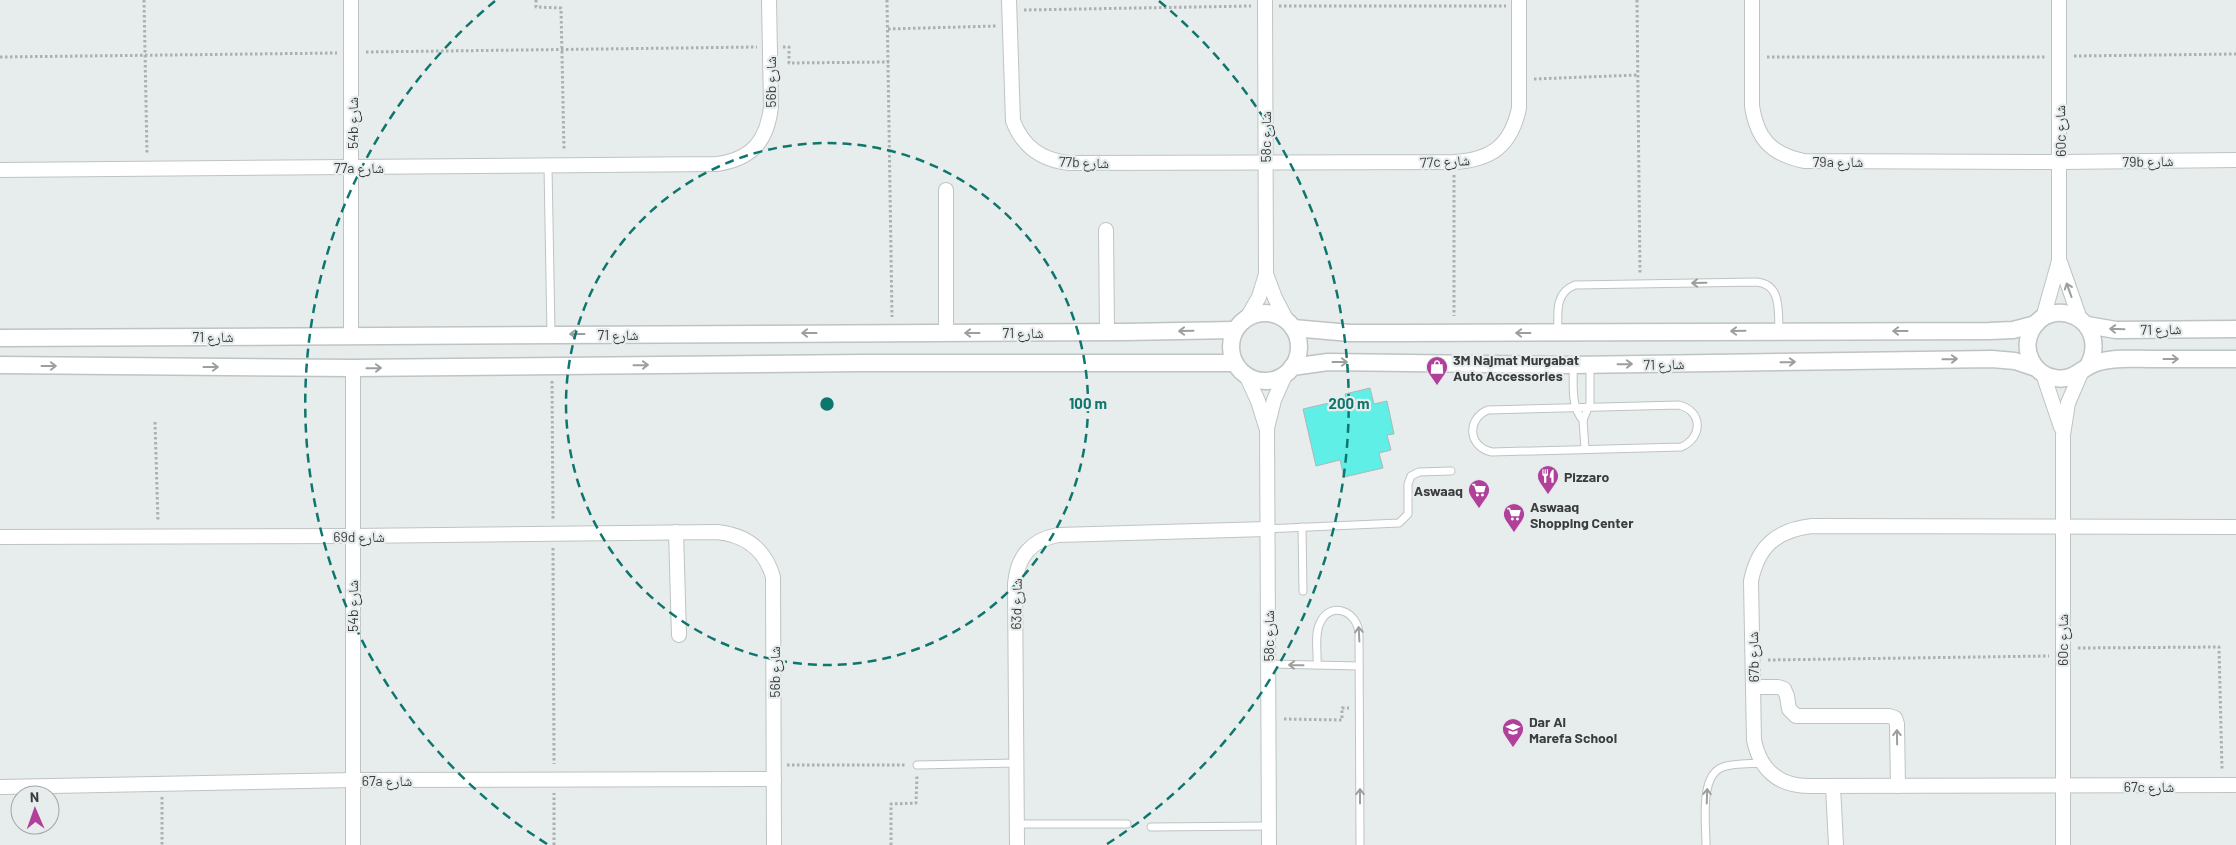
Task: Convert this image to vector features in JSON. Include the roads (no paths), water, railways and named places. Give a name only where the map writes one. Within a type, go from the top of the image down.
[{"type":"street","name":"54b شارع","points":[[351,336],[352,0]]},
{"type":"street","name":"56b شارع","points":[[717,164],[732,162],[745,156],[756,147],[765,135],[770,121],[769,0]]},
{"type":"street","name":"77b شارع","points":[[1009,0],[1013,121],[1018,135],[1040,156],[1054,161],[1069,163],[1265,163]]},
{"type":"street","name":"58c شارع","points":[[1247,318],[1259,297],[1266,274],[1265,0]]},
{"type":"street","name":"77c شارع","points":[[1265,163],[1454,162],[1484,157],[1498,149],[1509,137],[1516,123],[1519,108],[1519,0]]},
{"type":"street","name":"79a شارع","points":[[1752,0],[1752,106],[1754,122],[1762,137],[1773,149],[1788,158],[1804,161],[2061,162]]},
{"type":"street","name":"60c شارع","points":[[2039,321],[2060,261],[2059,0]]},
{"type":"street","name":"79b شارع","points":[[2061,162],[2236,160]]},
{"type":"street","name":"77a شارع","points":[[0,170],[717,164]]},
{"type":"street","points":[[946,190],[946,333]]},
{"type":"street","points":[[1106,230],[1107,332]]},
{"type":"street","name":"60c شارع","points":[[2060,261],[2083,322]]},
{"type":"street","name":"58c شارع","points":[[1266,274],[1275,298],[1290,324]]},
{"type":"street","points":[[1290,324],[1299,344],[1299,352],[1289,370],[1270,380],[1254,379],[1246,375],[1234,362],[1230,346],[1235,330],[1247,318],[1255,314],[1272,314],[1290,324],[1350,333],[1558,333],[2002,331],[2061,313],[2083,322],[2091,332],[2094,349],[2084,369]]},
{"type":"street","points":[[2039,321],[2028,342],[2030,360],[2039,371],[2062,379],[2084,369],[2117,359],[2236,359]]},
{"type":"street","name":"شارع 71","points":[[2083,322],[2116,330],[2236,329]]},
{"type":"street","name":"شارع 71","points":[[0,338],[1235,330]]},
{"type":"street","name":"شارع 71","points":[[1289,370],[1328,362],[1590,365],[1992,359],[2014,361],[2039,371]]},
{"type":"street","points":[[0,365],[353,368],[861,362],[1234,362]]},
{"type":"street","name":"54b شارع","points":[[353,368],[353,845]]},
{"type":"street","name":"60c شارع","points":[[2063,845],[2063,435],[2068,403],[2084,369]]},
{"type":"street","name":"58c شارع","points":[[1266,428],[1274,400],[1289,370]]},
{"type":"street","name":"60c شارع","points":[[2039,371],[2055,404],[2063,435]]},
{"type":"street","name":"58c شارع","points":[[1246,375],[1258,401],[1266,428],[1269,845]]},
{"type":"street","points":[[2062,526],[2236,527]]},
{"type":"street","name":"67b شارع","points":[[2062,526],[1797,527],[1783,532],[1761,552],[1754,566],[1752,581],[1754,740],[1762,763],[1770,774],[1782,782],[1795,786],[2062,786]]},
{"type":"street","name":"63d شارع","points":[[1017,845],[1015,584],[1020,561],[1026,551],[1035,543],[1058,535],[1267,529]]},
{"type":"street","points":[[676,532],[679,635]]},
{"type":"street","name":"56b شارع","points":[[717,532],[743,537],[754,544],[769,565],[773,577],[774,845]]},
{"type":"street","name":"69d شارع","points":[[0,537],[717,532]]},
{"type":"street","points":[[1753,687],[1778,687],[1784,689],[1789,709],[1796,716],[1888,716],[1895,718],[1897,724],[1898,786]]},
{"type":"street","name":"67a شارع","points":[[0,787],[352,780],[554,780],[774,772]]},
{"type":"street","name":"67c شارع","points":[[2062,786],[2229,785]]},
{"type":"street","points":[[1833,786],[1836,845]]},
{"type":"lane","points":[[548,166],[551,334]]},
{"type":"lane","points":[[1558,333],[1558,305],[1560,298],[1569,287],[1582,284],[1640,283],[1763,282],[1774,290],[1776,296],[1778,331]]},
{"type":"lane","points":[[1573,365],[1575,409],[1583,420]]},
{"type":"lane","points":[[1585,450],[1583,420],[1589,408],[1590,365]]},
{"type":"lane","points":[[1679,405],[1691,410],[1698,422],[1698,428],[1693,440],[1681,447],[1492,452],[1480,447],[1472,436],[1473,422],[1482,412],[1488,410],[1589,408],[1679,405]]},
{"type":"lane","points":[[1267,529],[1399,523],[1408,514],[1408,484],[1410,476],[1419,472],[1451,471]]},
{"type":"lane","points":[[1302,527],[1303,591]]},
{"type":"lane","points":[[1318,665],[1318,628],[1320,621],[1324,616],[1338,610],[1351,614],[1359,626],[1360,845]]},
{"type":"lane","points":[[1268,664],[1359,666]]},
{"type":"lane","points":[[917,765],[1016,763]]},
{"type":"lane","points":[[1706,845],[1706,790],[1710,776],[1722,767],[1762,763]]},
{"type":"lane","points":[[1016,824],[1127,824]]},
{"type":"lane","points":[[1150,827],[1269,826]]},
{"type":"place","name":"3M Najmat Murgabat Auto Accessories","points":[[1437,386]]},
{"type":"place","name":"Pizzaro","points":[[1548,495]]},
{"type":"place","name":"Aswaaq","points":[[1479,509]]},
{"type":"place","name":"Aswaaq Shopping Center","points":[[1514,533]]},
{"type":"place","name":"Dar Al Marefa School","points":[[1513,748]]}]
